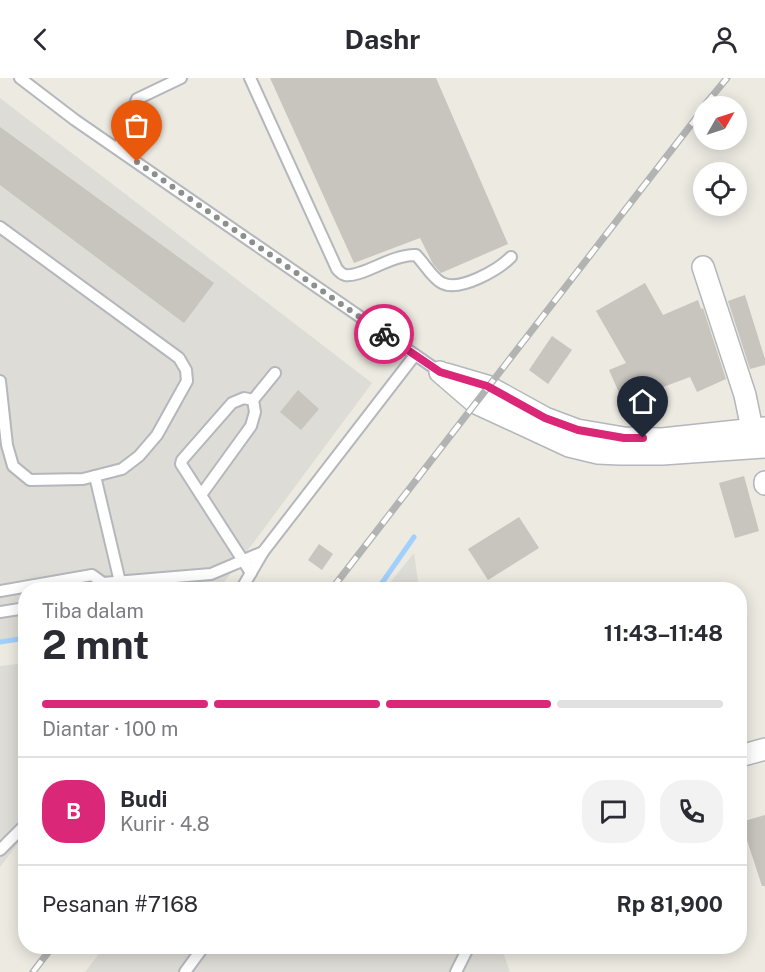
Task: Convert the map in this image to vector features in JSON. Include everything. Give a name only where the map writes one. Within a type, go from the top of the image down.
[{"type":"street","points":[[440,372],[487,386],[545,418],[578,430],[624,438],[662,439],[759,428],[745,395],[703,267]]},
{"type":"street","points":[[440,372],[476,404],[569,446],[598,453],[662,454],[765,447]]},
{"type":"street","points":[[747,754],[765,749]]},
{"type":"lane","points":[[20,78],[75,120],[440,372]]},
{"type":"lane","points":[[118,149],[137,99],[180,78]]},
{"type":"lane","points":[[250,78],[341,274],[354,274],[397,257],[416,255],[425,263],[435,278],[450,285],[463,283],[490,273],[511,258]]},
{"type":"lane","points":[[0,227],[179,358],[186,370],[187,381],[157,435],[139,456],[122,469],[83,478],[30,480],[13,466],[7,445],[0,381]]},
{"type":"lane","points":[[246,582],[263,552],[415,355]]},
{"type":"lane","points":[[201,495],[251,426],[255,412],[254,400],[275,373]]},
{"type":"lane","points":[[251,573],[182,468],[182,460],[232,403],[244,398],[254,400]]},
{"type":"lane","points":[[95,476],[120,582],[211,574],[263,552]]},
{"type":"lane","points":[[52,582],[92,575],[98,582]]},
{"type":"lane","points":[[0,591],[18,588]]},
{"type":"lane","points":[[0,612],[18,609]]},
{"type":"lane","points":[[0,850],[18,832]]},
{"type":"lane","points":[[185,972],[198,954]]},
{"type":"lane","points":[[456,972],[465,954]]},
{"type":"shaded area","points":[[0,98],[372,383],[224,582],[18,582],[18,640],[0,643]]},
{"type":"shaded area","points":[[414,553],[418,582],[391,582]]},
{"type":"shaded area","points":[[18,664],[18,843],[0,867],[0,666]]},
{"type":"shaded area","points":[[99,954],[504,954],[510,972],[85,972]]},
{"type":"building","points":[[270,78],[436,78],[508,244],[441,273],[433,264],[420,238],[354,263]]},
{"type":"building","points":[[0,127],[214,283],[184,323],[0,185]]},
{"type":"building","points":[[645,283],[663,315],[698,300],[701,309],[703,308],[726,379],[697,392],[690,377],[624,404],[609,370],[626,363],[596,311]]},
{"type":"building","points":[[745,295],[765,359],[765,365],[750,369],[728,301]]},
{"type":"building","points":[[552,336],[572,350],[548,384],[529,370]]},
{"type":"building","points":[[298,390],[319,409],[301,430],[280,412]]},
{"type":"building","points":[[744,476],[759,531],[735,538],[719,483]]},
{"type":"building","points":[[519,517],[539,548],[488,580],[468,549]]},
{"type":"building","points":[[319,544],[333,554],[322,570],[308,560]]},
{"type":"building","points":[[765,815],[765,886],[762,886],[747,840],[747,820]]},
{"type":"waterway","points":[[383,582],[414,537]]},
{"type":"waterway","points":[[0,642],[18,639]]},
{"type":"railway","points":[[712,96],[727,78]]},
{"type":"railway","points":[[337,582],[693,122]]},
{"type":"railway","points":[[33,972],[47,954]]},
{"type":"way so far","points":[[137,162],[384,334]]},
{"type":"route","points":[[384,334],[440,372],[487,386],[545,418],[578,430],[624,438],[643,438]]}]
